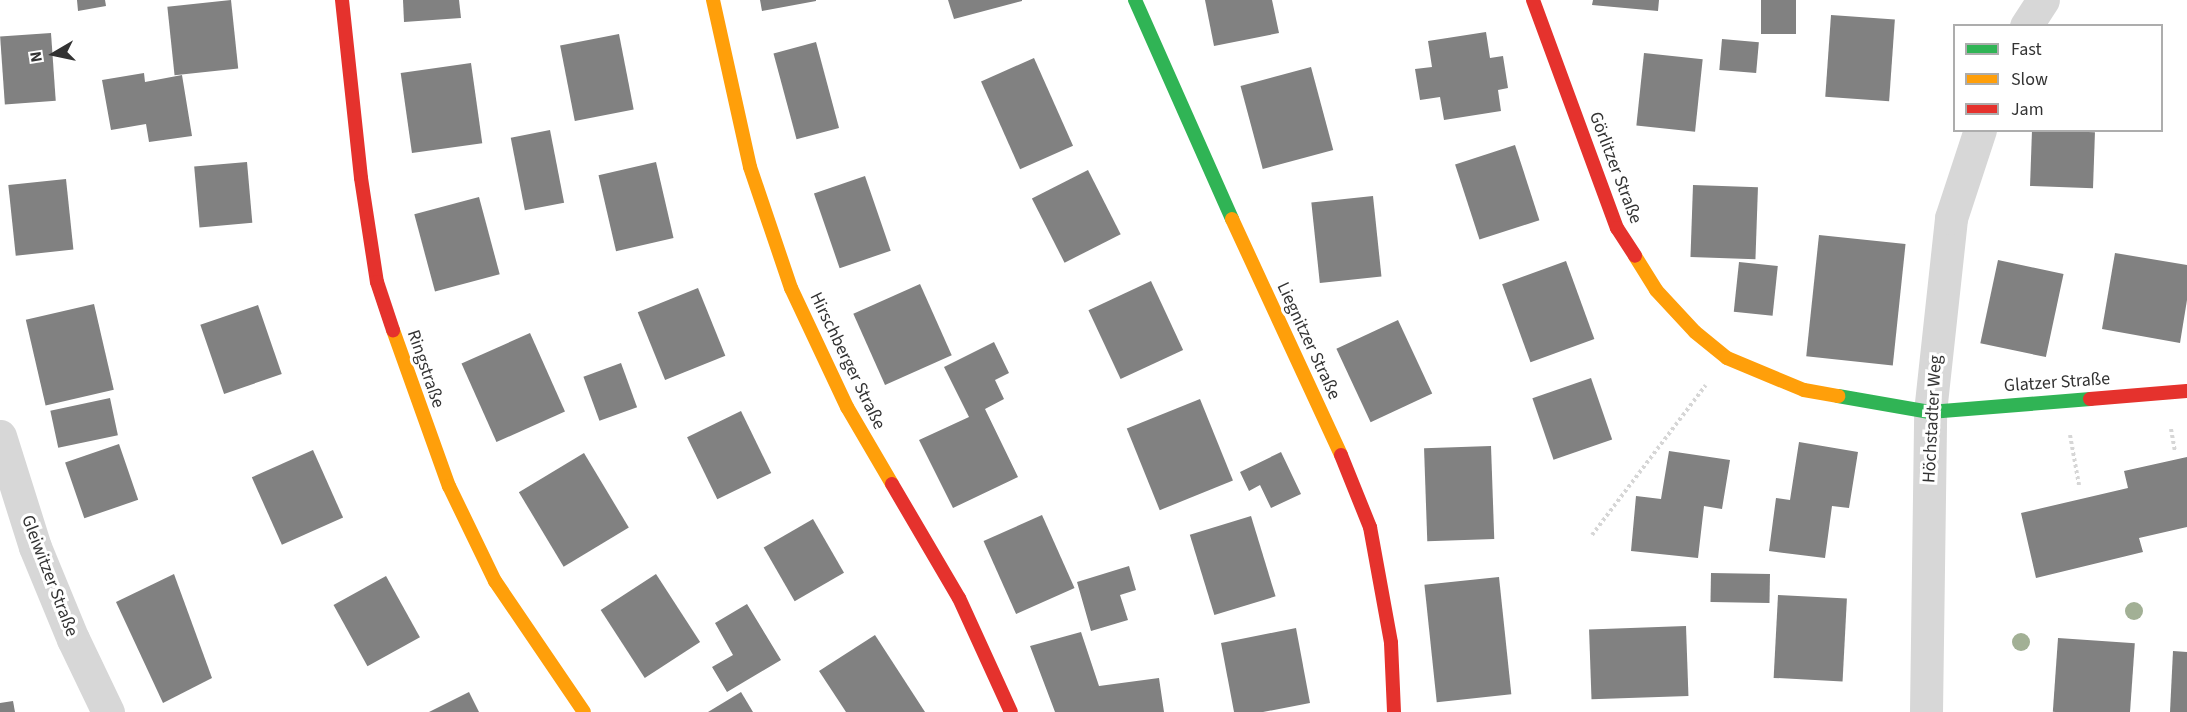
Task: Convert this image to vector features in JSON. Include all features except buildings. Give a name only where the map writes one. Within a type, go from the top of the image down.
[{"type":"street","name":"Ringstraße","points":[[342,0],[361,178],[377,282],[410,383],[449,486],[495,581],[584,712]]},
{"type":"street","name":"Hirschberger Straße","points":[[713,0],[750,167],[791,288],[847,407],[959,598],[1011,712]]},
{"type":"street","name":"Liegnitzer Straße","points":[[1135,0],[1230,215],[1352,478],[1370,527],[1391,643],[1394,712]]},
{"type":"street","name":"Görlitzer Straße","points":[[1533,0],[1617,228],[1656,290],[1695,332],[1727,358],[1804,390],[1930,412]]},
{"type":"street","points":[[2027,24],[2043,0]]},
{"type":"street","name":"Höchstadter Weg","points":[[1926,712],[1930,412],[1951,218],[1979,132]]},
{"type":"street","name":"Glatzer Straße","points":[[1930,412],[2187,391]]},
{"type":"street","name":"Gleiwitzer Straße","points":[[0,436],[35,547],[73,639],[108,712]]},
{"type":"path","points":[[1592,535],[1727,358]]},
{"type":"path","points":[[2063,400],[2079,485]]},
{"type":"traffic: fast","points":[[1135,0],[1232,219]]},
{"type":"traffic: fast","points":[[1838,396],[1930,412],[2090,399]]},
{"type":"traffic: slow","points":[[713,0],[750,167],[791,288],[847,407],[892,484]]},
{"type":"traffic: slow","points":[[1232,219],[1341,455]]},
{"type":"traffic: slow","points":[[1635,256],[1656,290],[1695,332],[1727,358],[1804,390],[1838,396]]},
{"type":"traffic: slow","points":[[393,330],[449,486],[495,581],[584,712]]},
{"type":"traffic: jam","points":[[342,0],[361,178],[377,282],[393,330]]},
{"type":"traffic: jam","points":[[1533,0],[1617,228],[1635,256]]},
{"type":"traffic: jam","points":[[2090,399],[2187,391]]},
{"type":"traffic: jam","points":[[1341,455],[1370,527],[1391,643],[1394,712]]},
{"type":"traffic: jam","points":[[892,484],[959,598],[1011,712]]}]
